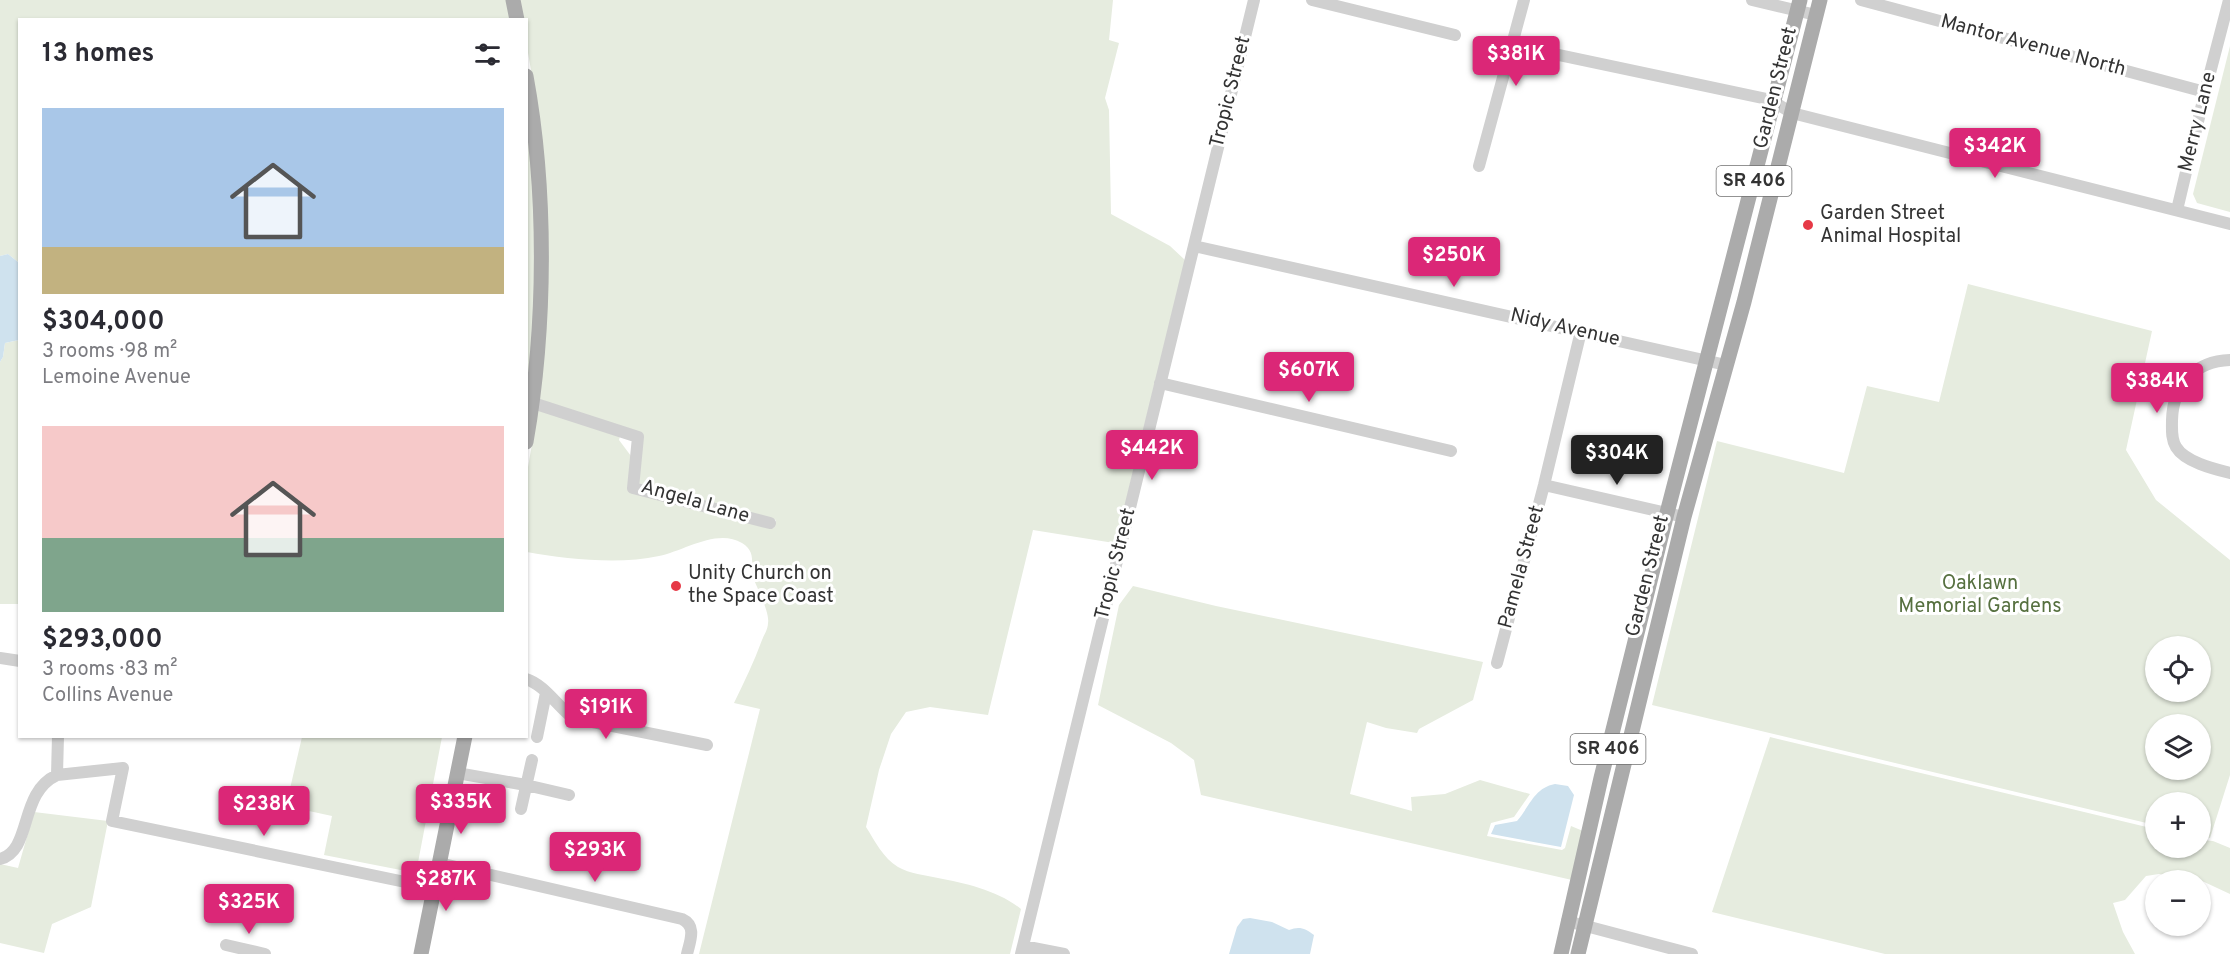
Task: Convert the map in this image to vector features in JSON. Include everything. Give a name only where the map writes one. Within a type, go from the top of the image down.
[{"type":"main road","points":[[513,0],[517,18]]},
{"type":"main road","name":"Garden Street","points":[[1561,954],[1601,778],[1667,513],[1798,5]]},
{"type":"main road","name":"Garden Street","points":[[1578,954],[1683,517],[1705,445],[1773,192],[1818,7]]},
{"type":"main road","points":[[528,86],[536,128],[542,273],[533,403],[528,431]]},
{"type":"main road","points":[[1750,195],[1759,197],[1773,192]]},
{"type":"main road","points":[[421,954],[465,738]]},
{"type":"street","name":"Tropic Street","points":[[1022,950],[1254,0]]},
{"type":"street","points":[[1312,0],[1455,35]]},
{"type":"street","points":[[1479,166],[1524,0]]},
{"type":"street","points":[[1752,0],[1818,7]]},
{"type":"street","name":"Mantor Avenue North","points":[[1862,0],[2205,92]]},
{"type":"street","name":"Merry Lane","points":[[2177,210],[2229,0]]},
{"type":"street","points":[[1512,45],[1774,102],[1792,113],[2230,224]]},
{"type":"street","name":"Nidy Avenue","points":[[1194,246],[1726,365]]},
{"type":"street","name":"Pamela Street","points":[[1497,663],[1544,485],[1581,331]]},
{"type":"street","points":[[2230,360],[2207,364],[2189,374],[2180,386],[2174,402],[2172,434],[2176,448],[2194,462],[2230,473]]},
{"type":"street","points":[[1160,383],[1450,451]]},
{"type":"street","name":"Angela Lane","points":[[533,403],[638,437],[633,488],[770,523]]},
{"type":"street","points":[[1686,440],[1705,445]]},
{"type":"street","points":[[1544,485],[1683,517]]},
{"type":"street","points":[[1641,619],[1658,623]]},
{"type":"street","points":[[0,658],[18,661]]},
{"type":"street","points":[[528,680],[536,682],[573,718],[707,745]]},
{"type":"street","points":[[537,737],[546,693]]},
{"type":"street","points":[[57,775],[58,738]]},
{"type":"street","points":[[522,809],[532,760]]},
{"type":"street","points":[[0,859],[15,851],[31,802],[44,784],[57,775],[123,768],[112,821],[434,888]]},
{"type":"street","points":[[457,773],[569,795]]},
{"type":"street","points":[[1601,778],[1619,782]]},
{"type":"street","points":[[439,863],[682,919],[687,921],[692,930],[687,954]]},
{"type":"street","points":[[1567,921],[1692,954]]},
{"type":"street","points":[[226,945],[265,954]]},
{"type":"street","points":[[1022,950],[1064,954]]},
{"type":"green space","points":[[0,0],[508,0],[511,18],[18,18],[18,262],[8,254],[0,256]]},
{"type":"green space","points":[[518,0],[1113,0],[1109,40],[1119,43],[1105,98],[1109,110],[1111,214],[1170,246],[1185,260],[1116,542],[1033,530],[988,715],[930,707],[906,712],[891,734],[879,770],[866,827],[884,854],[898,867],[913,873],[981,889],[1003,897],[1021,909],[1010,954],[699,954],[760,709],[734,703],[768,625],[766,608],[754,580],[752,555],[742,543],[722,538],[711,539],[643,559],[610,561],[575,559],[528,552],[528,467],[538,409],[620,436],[619,440],[631,456],[632,493],[774,528],[776,520],[638,485],[643,438],[539,400],[541,128],[528,53],[528,18],[522,18]]},
{"type":"green space","points":[[2230,46],[2230,212],[2197,203],[2193,194]]},
{"type":"green space","points":[[528,110],[531,128],[536,273],[528,397]]},
{"type":"green space","name":"Oaklawn Memorial Gardens","points":[[1968,284],[2152,331],[2126,450],[2156,500],[2230,560],[2230,775],[2211,835],[2211,792],[2145,792],[2145,823],[1652,705],[1717,441],[1844,473],[1867,386],[1939,402]]},
{"type":"green space","points":[[18,340],[18,604],[0,604],[0,362],[5,343]]},
{"type":"green space","points":[[1133,586],[1216,606],[1483,662],[1473,700],[1419,729],[1417,733],[1367,722],[1350,794],[1412,811],[1411,797],[1445,794],[1480,780],[1530,794],[1514,817],[1491,823],[1487,836],[1562,850],[1565,848],[1571,826],[1583,831],[1572,880],[1201,795],[1194,760],[1171,743],[1098,705],[1119,605]]},
{"type":"green space","points":[[1770,737],[2145,827],[2145,858],[2211,858],[2211,841],[2230,848],[2230,894],[2211,885],[2211,870],[2145,870],[2145,877],[2125,900],[2113,903],[2123,932],[2135,954],[1885,954],[1712,912]]},
{"type":"green space","points":[[302,738],[442,738],[416,873],[324,855],[332,816],[286,806]]},
{"type":"green space","points":[[34,812],[108,821],[91,907],[52,924],[44,953],[0,943],[0,864],[18,868]]},
{"type":"water","points":[[8,254],[18,262],[18,340],[5,343],[0,362],[0,256]]},
{"type":"water","points":[[1555,784],[1568,786],[1574,795],[1561,847],[1491,834],[1495,825],[1517,821],[1542,789]]},
{"type":"water","points":[[1243,919],[1272,922],[1289,930],[1302,928],[1308,931],[1314,935],[1310,954],[1229,954],[1237,927]]},
{"type":"place","name":"Garden Street Animal Hospital","points":[[1808,225]]},
{"type":"place","name":"Unity Church on the Space Coast","points":[[676,586]]}]
